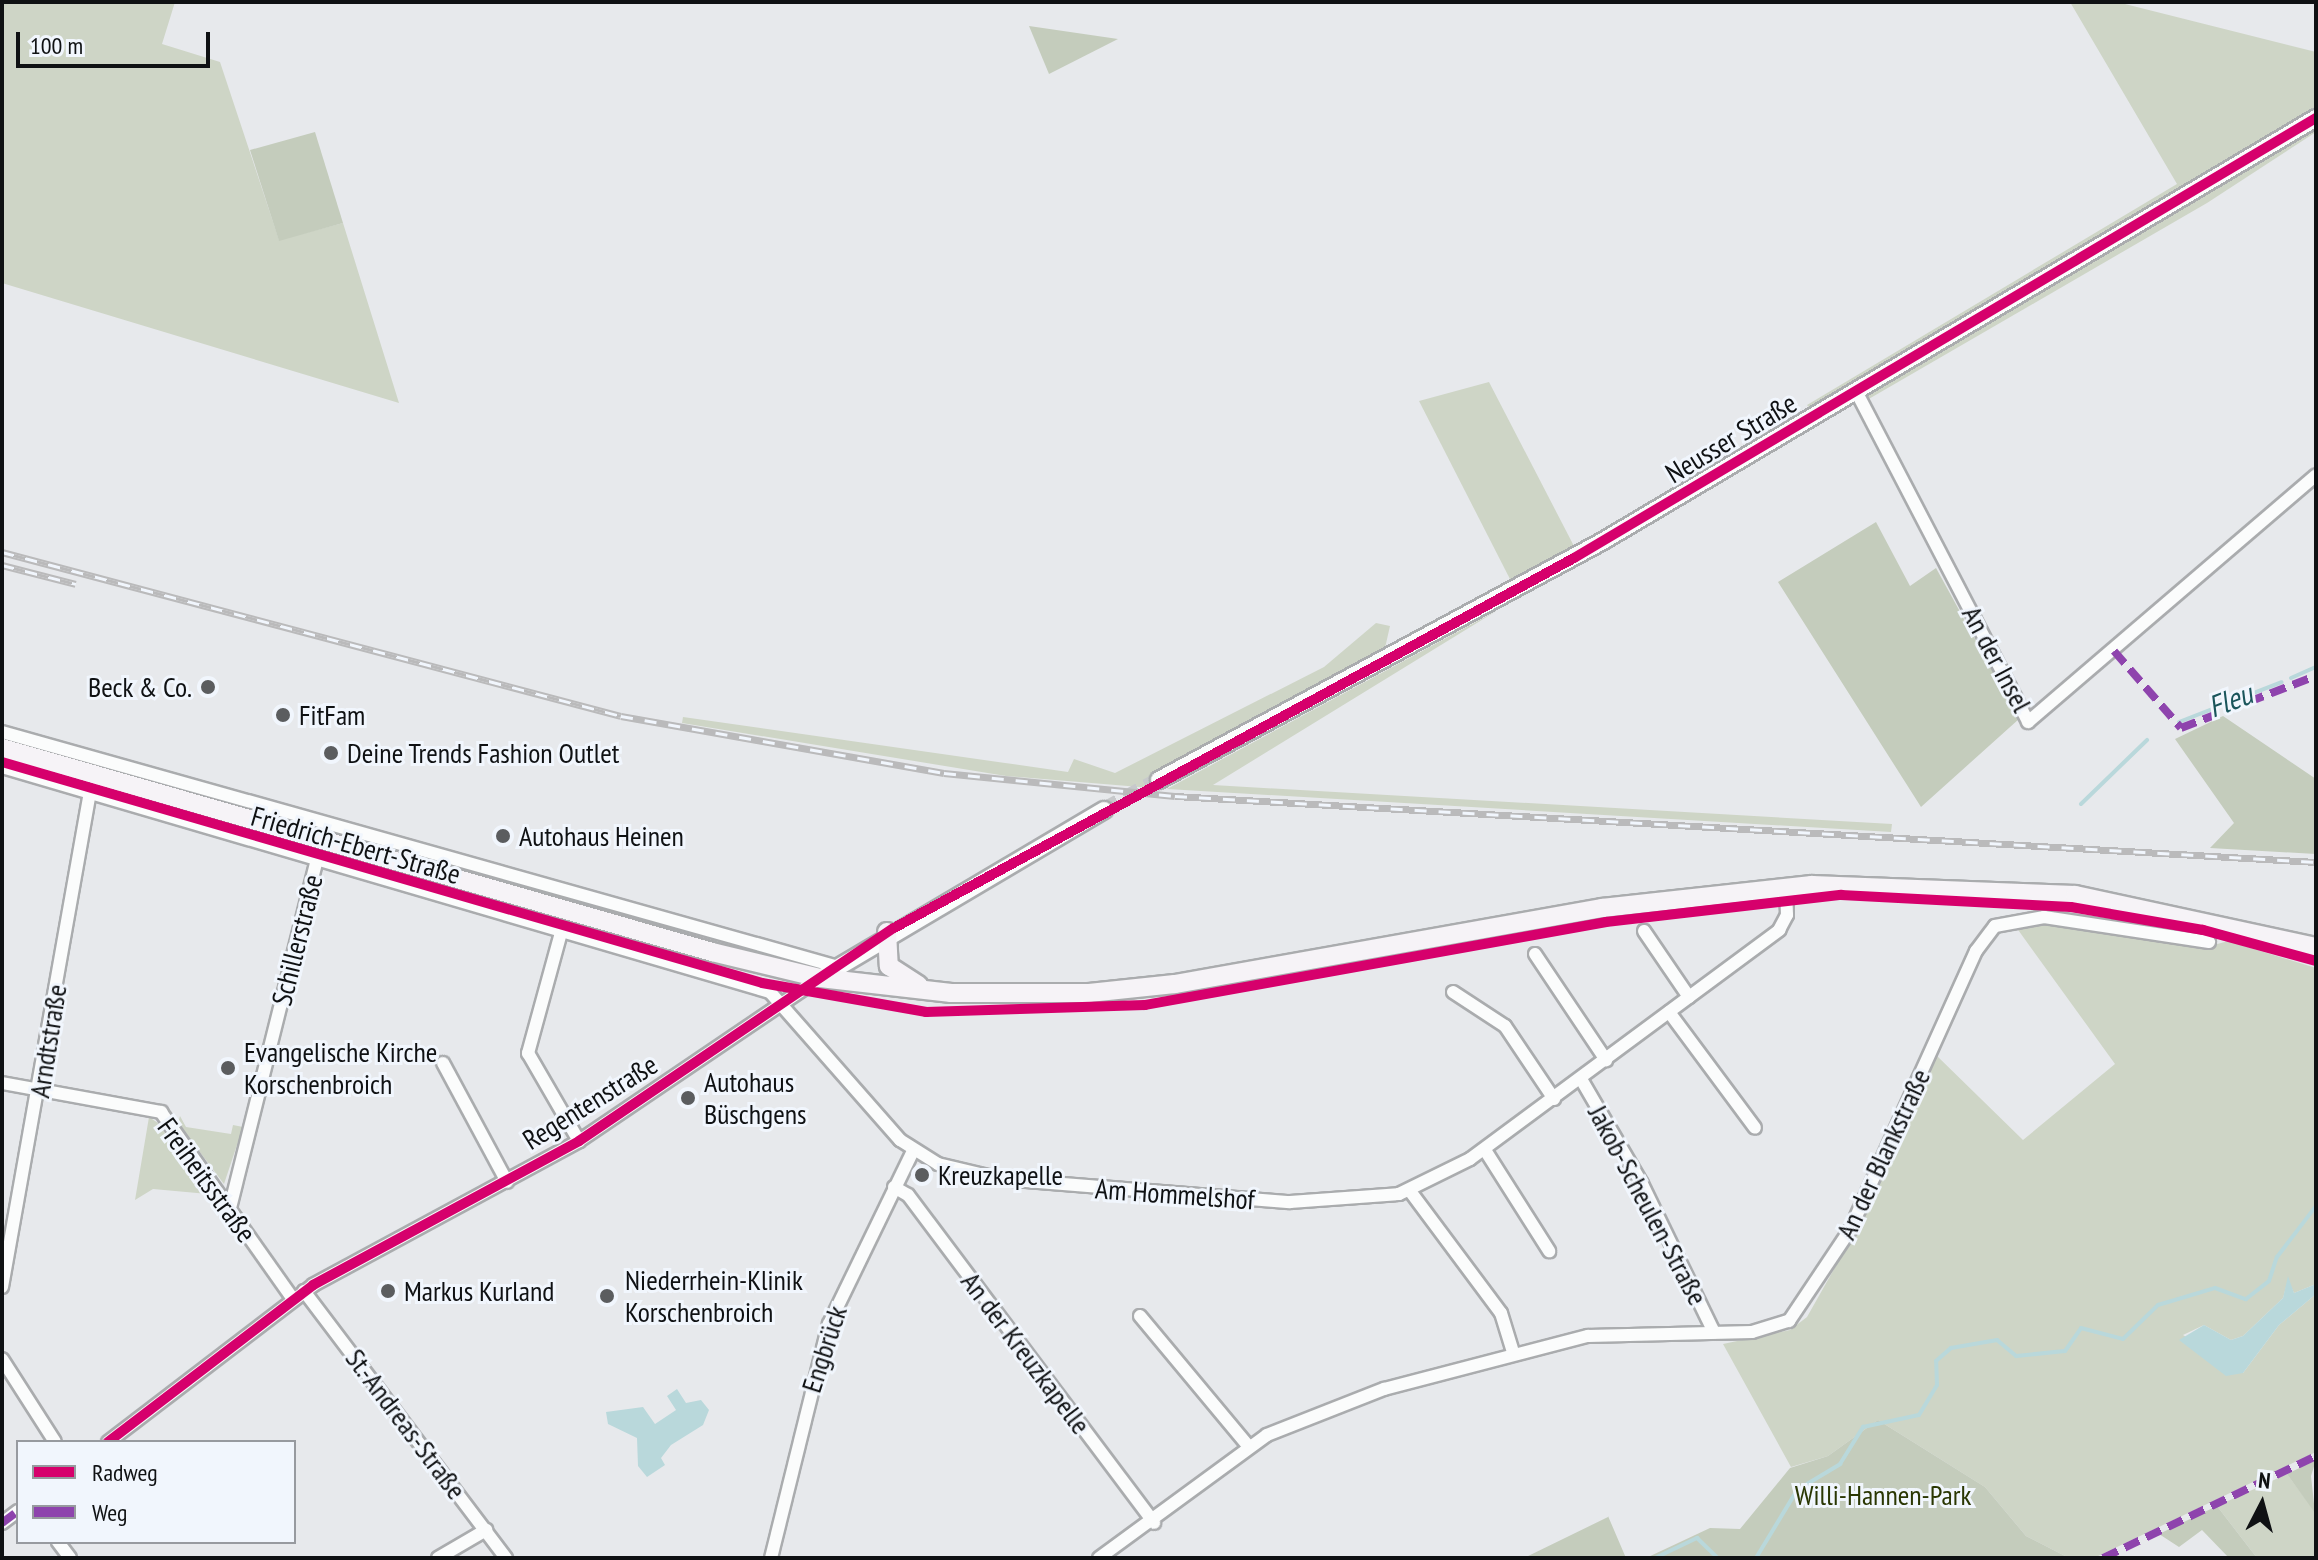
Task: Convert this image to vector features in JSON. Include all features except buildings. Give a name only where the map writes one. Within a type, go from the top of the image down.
[{"type":"main road","points":[[2,748],[828,972],[936,992],[1039,995],[1175,984],[1602,908],[1786,887],[2048,892],[2190,914],[2316,947]]},
{"type":"main road","points":[[887,932],[892,970],[936,992]]},
{"type":"street","name":"Neusser Straße","points":[[1159,780],[1574,558],[2316,118]]},
{"type":"street","name":"An der Insel","points":[[1856,391],[2028,722],[2316,475]]},
{"type":"street","name":"Friedrich-Ebert-Straße","points":[[2,732],[828,972]]},
{"type":"street","name":"Friedrich-Ebert-Straße","points":[[2,767],[562,929],[767,991],[784,1003]]},
{"type":"street","name":"Arndtstraße","points":[[2,1287],[40,1089],[90,792]]},
{"type":"street","name":"Regentenstraße","points":[[111,1440],[304,1291],[579,1141],[887,932],[1104,810]]},
{"type":"street","name":"Schillerstraße","points":[[230,1208],[317,859]]},
{"type":"street","name":"Am Hommelshof","points":[[912,1153],[984,1177],[1101,1188],[1305,1203],[1410,1191],[1485,1150],[1782,928],[1786,887]]},
{"type":"street","name":"An der Blankstraße","points":[[1099,1558],[1154,1523],[1249,1447],[1363,1396],[1513,1352],[1595,1335],[1714,1332],[1776,1326],[1807,1303],[1850,1230],[1976,951],[1995,926],[2044,917],[2209,942]]},
{"type":"street","points":[[562,929],[528,1053],[579,1141]]},
{"type":"street","points":[[1644,931],[1689,997]]},
{"type":"street","points":[[1535,954],[1606,1060]]},
{"type":"street","points":[[1453,992],[1505,1026],[1554,1099]]},
{"type":"street","points":[[784,1003],[912,1153]]},
{"type":"street","points":[[1669,1012],[1755,1128]]},
{"type":"street","name":"Regentenstraße","points":[[443,1063],[507,1182]]},
{"type":"street","name":"Jakob-Scheulen-Straße","points":[[1581,1079],[1642,1184],[1714,1332]]},
{"type":"street","name":"Freiheitsstraße","points":[[2,1083],[161,1112],[293,1299]]},
{"type":"street","points":[[1485,1150],[1549,1251]]},
{"type":"street","name":"Engbrück","points":[[771,1558],[825,1335],[912,1153]]},
{"type":"street","name":"An der Kreuzkapelle","points":[[894,1187],[908,1195],[1154,1523]]},
{"type":"street","points":[[1410,1191],[1501,1313],[1513,1352]]},
{"type":"street","name":"St.-Andreas-Straße","points":[[304,1291],[506,1558]]},
{"type":"street","points":[[1140,1316],[1249,1447]]},
{"type":"street","points":[[2,1359],[54,1440]]},
{"type":"street","points":[[438,1558],[486,1530]]},
{"type":"green space","points":[[2,2],[175,2],[162,44],[220,62],[279,240],[343,223],[399,403],[2,283]]},
{"type":"green space","points":[[2070,2],[2117,2],[2316,52],[2316,109],[1811,410],[1807,405],[2177,184]]},
{"type":"green space","points":[[1029,26],[1118,39],[1049,74]]},
{"type":"green space","points":[[2316,124],[2316,132],[2207,203],[1867,400],[1868,392]]},
{"type":"green space","points":[[315,132],[343,223],[279,241],[250,150]]},
{"type":"green space","points":[[1489,382],[1576,550],[1512,583],[1419,401]]},
{"type":"green space","points":[[1876,522],[1910,586],[1936,568],[2019,719],[1921,807],[1778,582]]},
{"type":"green space","points":[[1498,610],[1213,785],[1892,824],[1891,832],[1167,789]]},
{"type":"green space","points":[[1376,623],[1390,626],[1385,648],[1149,780],[1164,789],[1006,776],[682,723],[683,717],[1068,772],[1074,759],[1115,773],[1324,667]]},
{"type":"green space","points":[[2223,716],[2316,779],[2316,854],[2210,848],[2234,823],[2175,739]]},
{"type":"green space","points":[[2030,920],[2207,947],[2228,941],[2316,968],[2316,1284],[2294,1293],[2288,1280],[2283,1298],[2243,1336],[2231,1340],[2204,1325],[2183,1335],[2243,1373],[2279,1325],[2316,1294],[2316,1452],[2094,1558],[2069,1558],[2026,1536],[1985,1487],[1878,1420],[1828,1456],[1791,1467],[1723,1344],[1790,1330],[1807,1317],[1855,1232],[1935,1054],[2023,1140],[2115,1064],[2016,927]]},
{"type":"green space","points":[[180,1116],[186,1127],[231,1134],[233,1125],[243,1127],[224,1184],[178,1123]]},
{"type":"green space","points":[[149,1117],[158,1123],[208,1194],[153,1189],[135,1200]]},
{"type":"green space","name":"Willi-Hannen-Park","points":[[1878,1420],[1985,1487],[2026,1536],[2069,1558],[1646,1558],[1710,1528],[1740,1529],[1790,1468],[1828,1456]]},
{"type":"green space","points":[[2316,1460],[2311,1476],[2315,1513],[2287,1474]]},
{"type":"green space","points":[[2287,1474],[2316,1513],[2316,1558],[2257,1558],[2217,1506]]},
{"type":"green space","points":[[2217,1506],[2257,1558],[2229,1558],[2202,1530],[2179,1547],[2159,1534]]},
{"type":"green space","points":[[1608,1517],[1626,1558],[1524,1558]]},
{"type":"water","points":[[2288,1276],[2294,1293],[2316,1284],[2316,1294],[2279,1325],[2243,1373],[2226,1376],[2179,1340],[2204,1325],[2231,1340],[2243,1336],[2283,1298]]},
{"type":"water","points":[[677,1389],[686,1403],[701,1400],[709,1410],[703,1425],[671,1445],[661,1458],[665,1465],[647,1477],[638,1466],[637,1438],[608,1424],[606,1412],[643,1407],[655,1424],[676,1410],[667,1396]]},
{"type":"waterway","name":"Fleu","points":[[2291,678],[2316,667]]},
{"type":"waterway","name":"Fleu","points":[[2179,722],[2282,682]]},
{"type":"waterway","name":"Fleu","points":[[2081,804],[2147,740]]},
{"type":"waterway","points":[[1807,1484],[1840,1464],[1863,1427],[1919,1415],[1937,1385],[1936,1361],[1951,1348],[1997,1340],[2016,1356],[2065,1351],[2081,1328],[2123,1339],[2158,1305],[2215,1288],[2246,1299],[2269,1281],[2277,1257],[2316,1206]]},
{"type":"waterway","points":[[1756,1558],[1796,1492]]},
{"type":"waterway","points":[[1655,1558],[1697,1538],[1718,1558]]},
{"type":"tunnel","points":[[1104,810],[1159,780]]},
{"type":"railway","points":[[2,552],[621,716],[944,773],[1175,796],[2316,862]]},
{"type":"railway","points":[[2,565],[76,584]]},
{"type":"marked path","points":[[2114,651],[2181,728],[2316,676]]},
{"type":"marked path","points":[[2103,1558],[2316,1456]]},
{"type":"marked path","points":[[2,1523],[16,1512]]},
{"type":"cycle path","points":[[111,1440],[313,1285],[579,1141],[894,928],[1574,558],[2316,118]]},
{"type":"cycle path","points":[[2,762],[762,983],[926,1012],[1145,1005],[1606,922],[1841,895],[2071,907],[2203,930],[2316,961]]},
{"type":"place","name":"Beck & Co.","points":[[208,687]]},
{"type":"place","name":"FitFam","points":[[283,715]]},
{"type":"place","name":"Deine Trends Fashion Outlet","points":[[331,753]]},
{"type":"place","name":"Autohaus Heinen","points":[[503,836]]},
{"type":"place","name":"Evangelische Kirche Korschenbroich","points":[[228,1068]]},
{"type":"place","name":"Autohaus Büschgens","points":[[688,1098]]},
{"type":"place","name":"Kreuzkapelle","points":[[922,1175]]},
{"type":"place","name":"Markus Kurland","points":[[388,1291]]},
{"type":"place","name":"Niederrhein-Klinik Korschenbroich","points":[[607,1296]]}]
